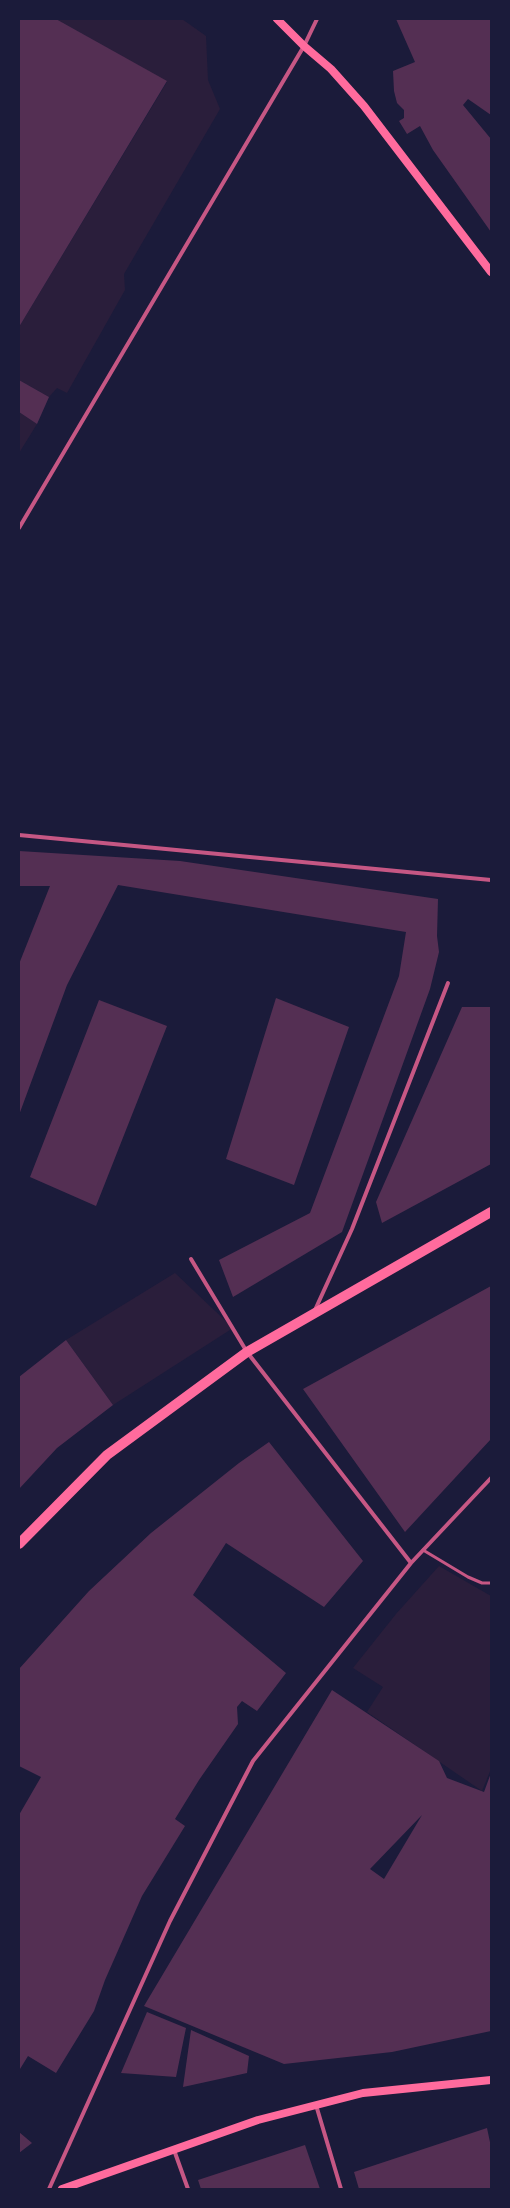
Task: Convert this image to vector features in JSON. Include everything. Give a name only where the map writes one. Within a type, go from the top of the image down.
[{"type":"main road","points":[[278,19],[304,46],[331,69],[364,106],[491,272]]},
{"type":"main road","points":[[20,1541],[108,1455],[247,1352],[491,1212]]},
{"type":"main road","points":[[62,2189],[258,2120],[363,2093],[491,2080]]},
{"type":"street","points":[[19,528],[304,46],[317,19]]},
{"type":"street","points":[[19,835],[491,880]]},
{"type":"street","points":[[313,1314],[352,1229],[448,983]]},
{"type":"street","points":[[191,1259],[247,1352],[411,1563]]},
{"type":"street","points":[[49,2189],[170,1921],[254,1761],[411,1563],[491,1478]]},
{"type":"street","points":[[316,2105],[341,2189]]},
{"type":"street","points":[[174,2149],[188,2189]]},
{"type":"lane","points":[[423,1550],[468,1577],[482,1583],[491,1583]]},
{"type":"shaded area","points":[[56,19],[182,19],[206,36],[208,80],[220,109],[124,274],[125,290],[67,393],[57,388],[49,397],[19,380],[19,327],[167,82]]},
{"type":"shaded area","points":[[19,412],[37,424],[19,453]]},
{"type":"shaded area","points":[[175,1273],[233,1328],[113,1405],[66,1340]]},
{"type":"shaded area","points":[[439,1566],[491,1596],[491,1769],[482,1791],[367,1712],[383,1687],[353,1668],[396,1614]]},
{"type":"building","points":[[19,19],[56,19],[167,81],[19,327]]},
{"type":"building","points":[[396,19],[491,19],[491,115],[468,99],[463,105],[491,139],[491,232],[433,150],[420,126],[407,134],[399,121],[404,118],[404,110],[397,103],[394,91],[393,71],[415,62]]},
{"type":"building","points":[[19,380],[49,397],[37,424],[19,412]]},
{"type":"building","points":[[19,851],[180,861],[438,899],[437,936],[439,952],[430,989],[342,1232],[233,1297],[219,1260],[310,1213],[399,976],[406,932],[118,885],[67,985],[19,1115],[19,964],[50,886],[19,886]]},
{"type":"building","points":[[276,998],[349,1027],[294,1185],[226,1159]]},
{"type":"building","points":[[99,1000],[167,1026],[96,1206],[30,1177]]},
{"type":"building","points":[[462,1007],[491,1007],[491,1164],[382,1223],[376,1202]]},
{"type":"building","points":[[491,1286],[491,1439],[405,1532],[303,1389]]},
{"type":"building","points":[[66,1340],[113,1405],[57,1448],[19,1489],[19,1377]]},
{"type":"building","points":[[269,1442],[363,1561],[324,1607],[226,1543],[193,1595],[286,1673],[257,1711],[242,1701],[237,1707],[238,1724],[199,1780],[175,1819],[185,1826],[142,1896],[105,1980],[94,2011],[56,2073],[28,2056],[20,2069],[19,1815],[41,1777],[19,1766],[19,1669],[89,1591],[151,1533],[239,1463]]},
{"type":"building","points":[[332,1690],[439,1761],[447,1778],[484,1792],[491,1773],[491,2031],[392,2052],[284,2064],[144,2006]],"holes":[[[422,1815],[384,1879],[370,1869]]]},
{"type":"building","points":[[147,2012],[186,2028],[176,2077],[121,2073]]},
{"type":"building","points":[[191,2030],[249,2056],[247,2073],[183,2087]]},
{"type":"building","points":[[487,2128],[491,2147],[491,2189],[359,2189],[354,2172]]},
{"type":"building","points":[[19,2132],[32,2143],[19,2153]]},
{"type":"building","points":[[305,2145],[320,2189],[201,2189],[198,2180]]}]
